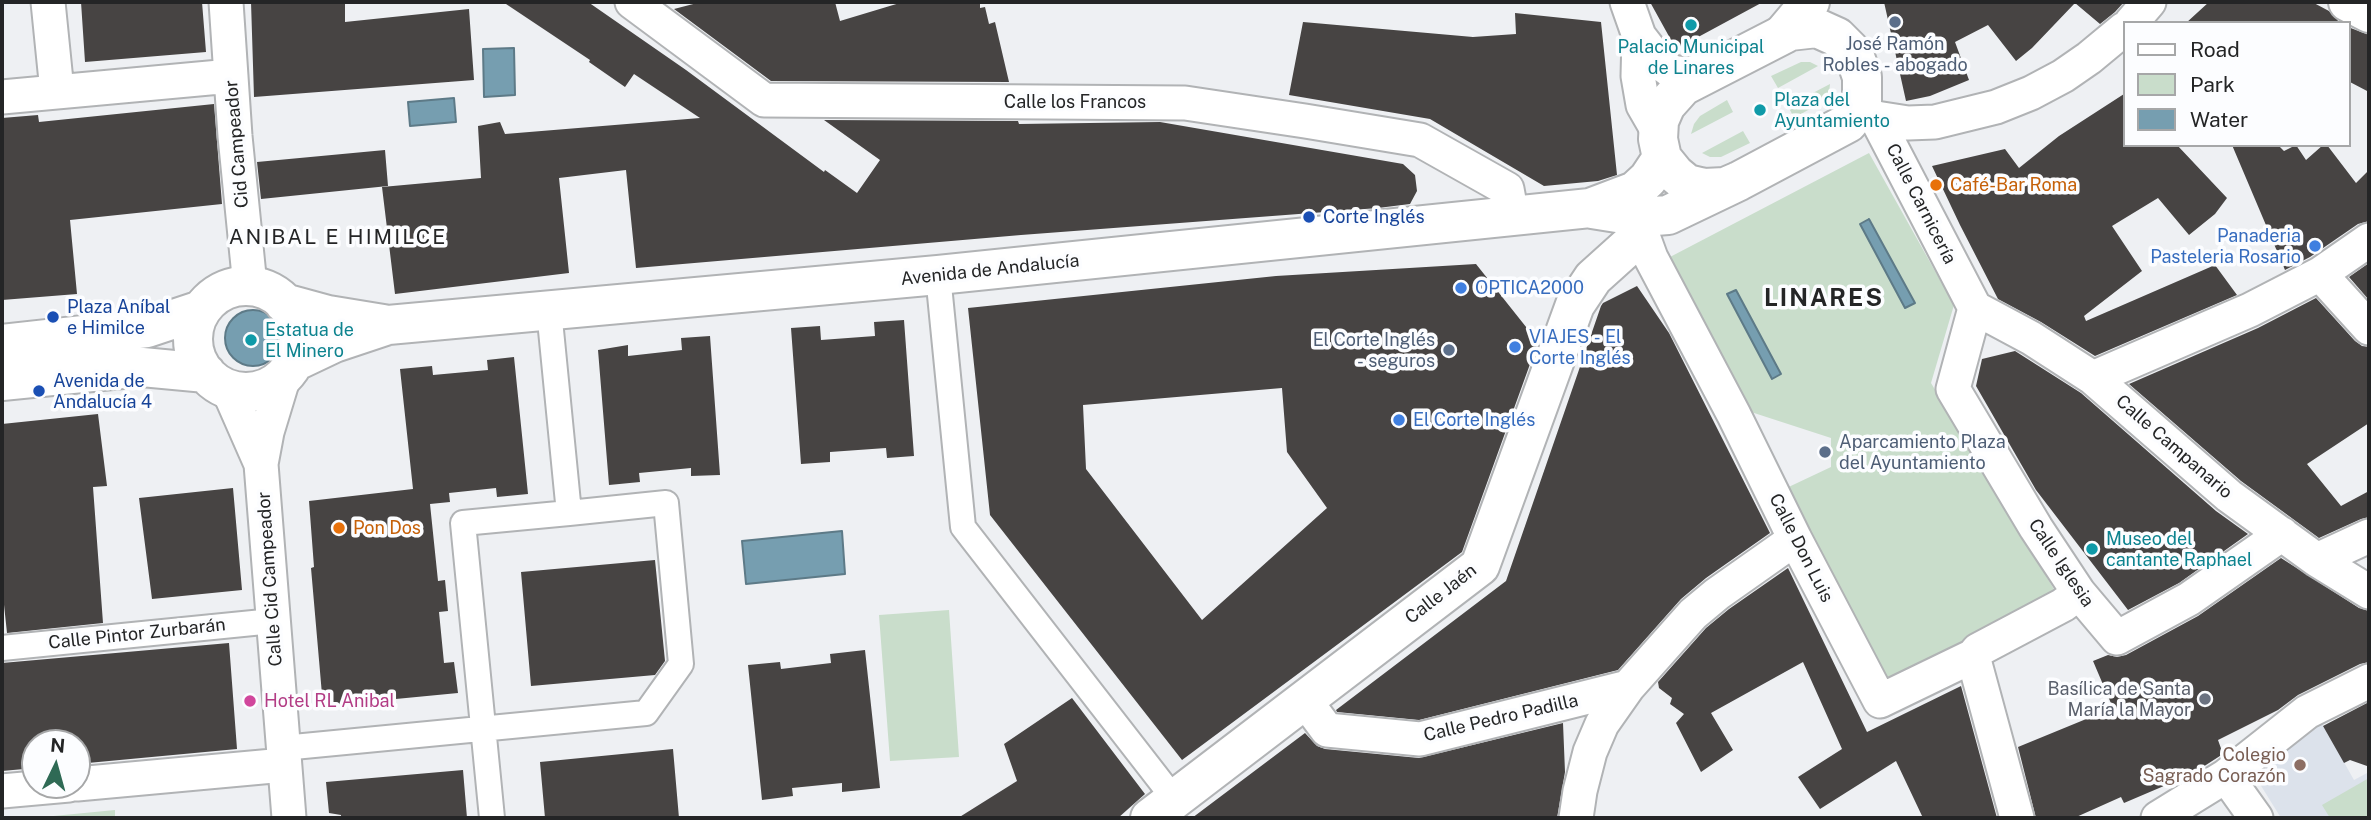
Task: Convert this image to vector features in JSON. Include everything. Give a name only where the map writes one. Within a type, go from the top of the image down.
[{"type":"main road","points":[[1783,34],[1810,2]]},
{"type":"main road","points":[[2348,2],[2369,13]]},
{"type":"main road","points":[[1817,28],[1831,33],[1849,47],[1858,61],[1868,113],[1679,211],[1657,217],[1636,231],[1590,208],[1635,191],[1658,154],[1662,113],[1676,92],[1717,68],[1783,34],[1797,29],[1817,28]]},
{"type":"main road","points":[[1658,154],[1680,179],[1695,187],[1714,188],[1739,181]]},
{"type":"main road","name":"Avenida de Andalucía","points":[[289,369],[334,343],[388,325],[938,275],[1590,208]]},
{"type":"main road","name":"Calle Jaén","points":[[1162,809],[1480,566],[1575,304],[1593,278],[1636,231]]},
{"type":"main road","points":[[2,381],[142,367],[217,381],[241,392],[255,391],[271,386],[289,369],[298,346],[298,330],[293,313],[267,294],[222,292],[211,300],[201,310],[193,342],[197,359],[217,381]]},
{"type":"main road","name":"Avenida de Andalucía","points":[[267,294],[328,315],[388,325]]},
{"type":"main road","points":[[2,344],[146,328],[201,310]]},
{"type":"street","points":[[48,2],[57,91]]},
{"type":"street","name":"Cid Campeador","points":[[226,2],[231,76],[267,294]]},
{"type":"street","name":"Calle los Francos","points":[[632,2],[764,100],[1185,103],[1292,119],[1420,140],[1507,189],[1512,216]]},
{"type":"street","points":[[1627,2],[1639,36],[1659,62],[1672,72],[1686,74],[1717,68]]},
{"type":"street","points":[[2133,21],[2149,2]]},
{"type":"street","points":[[1868,113],[1908,123],[1935,122],[1996,107],[2063,76],[2122,31]]},
{"type":"street","points":[[1636,231],[1658,154],[1643,105],[1638,76],[1639,36]]},
{"type":"street","points":[[2,97],[231,76]]},
{"type":"street","name":"Calle Carnicería","points":[[1868,113],[1975,308]]},
{"type":"street","name":"Calle Don Luis","points":[[1636,231],[1643,236],[1651,258],[1880,701],[1973,656],[1978,650],[2063,606],[2079,593]]},
{"type":"street","points":[[2093,377],[2249,310],[2320,274],[2369,240]]},
{"type":"street","points":[[2320,274],[2369,328]]},
{"type":"street","points":[[938,275],[963,527],[1162,809]]},
{"type":"street","name":"Calle Campanario","points":[[1975,308],[2031,338],[2093,377],[2229,496],[2317,560],[2369,592]]},
{"type":"street","name":"Calle Iglesia","points":[[1975,308],[1954,389],[2036,528],[2079,593],[2117,638],[2189,599],[2281,534]]},
{"type":"street","points":[[548,310],[569,513]]},
{"type":"street","name":"Calle Cid Campeador","points":[[289,369],[267,432],[261,464],[289,818]]},
{"type":"street","name":"Calle Cid Campeador","points":[[217,381],[261,464]]},
{"type":"street","points":[[91,782],[484,729],[646,713],[681,664],[666,503],[463,523],[484,729],[492,818]]},
{"type":"street","points":[[2317,560],[2369,537]]},
{"type":"street","points":[[1576,818],[1590,752],[1602,724],[1628,687],[1693,614],[1795,539]]},
{"type":"street","name":"Calle Pintor Zurbarán","points":[[2,648],[273,621]]},
{"type":"street","points":[[1973,656],[2017,818]]},
{"type":"street","points":[[2158,818],[2226,776],[2307,712],[2369,681]]},
{"type":"street","name":"Calle Pedro Padilla","points":[[1304,699],[1327,730],[1420,739],[1628,687]]},
{"type":"street","points":[[2226,776],[2256,818]]},
{"type":"street","points":[[2,791],[21,789]]},
{"type":"shaded area","name":"Colegio Sagrado Corazón","points":[[2319,718],[2354,780],[2369,772],[2369,818],[2281,818],[2250,768]]},
{"type":"green space","points":[[1801,62],[1818,66],[1778,88],[1771,76]]},
{"type":"green space","points":[[1830,84],[1824,101],[1794,118],[1788,106]]},
{"type":"green space","points":[[1727,100],[1733,112],[1691,134],[1700,116]]},
{"type":"green space","points":[[1743,131],[1750,143],[1721,157],[1710,157],[1702,153]]},
{"type":"green space","points":[[1869,153],[1954,305],[1931,383],[2058,596],[1884,689],[1778,492],[1831,467],[1831,438],[1751,412],[1670,257]]},
{"type":"green space","points":[[949,610],[959,757],[890,761],[879,615]]},
{"type":"green space","points":[[2369,778],[2369,818],[2330,818],[2322,805]]},
{"type":"green space","points":[[115,810],[115,818],[33,818]]},
{"type":"water","points":[[514,48],[515,95],[484,97],[483,49]]},
{"type":"water","points":[[454,98],[456,122],[410,126],[408,102]]},
{"type":"water","points":[[1869,219],[1915,303],[1905,308],[1860,224]]},
{"type":"water","points":[[1736,290],[1781,374],[1772,379],[1727,294]]},
{"type":"water","points":[[253,310],[264,312],[273,318],[279,327],[279,349],[273,358],[264,364],[253,366],[242,364],[233,358],[227,349],[225,338],[227,327],[233,318],[242,312]]},
{"type":"water","points":[[842,531],[845,574],[746,584],[742,541]]},
{"type":"building","points":[[81,2],[202,2],[206,52],[85,62]]},
{"type":"building","points":[[251,2],[345,2],[345,22],[469,9],[474,80],[254,97]]},
{"type":"building","points":[[503,2],[588,2],[857,193],[880,160],[824,120],[1018,121],[1019,124],[1160,122],[1403,164],[1415,175],[1417,191],[1410,204],[1378,208],[636,268],[626,170],[559,178],[569,273],[395,294],[382,187],[481,178],[478,126],[500,122],[505,134],[700,118],[634,74],[625,87],[589,62],[590,60]]},
{"type":"building","points":[[701,2],[835,2],[840,21],[903,2],[980,2],[980,8],[985,7],[989,24],[995,22],[1009,82],[771,81],[674,9]]},
{"type":"building","name":"Palacio Municipal de Linares","points":[[1650,2],[1763,2],[1676,49]]},
{"type":"building","points":[[1884,2],[2124,2],[2100,24],[2075,3],[2016,61],[1988,25],[1955,42],[1969,80],[1930,96],[1906,101]]},
{"type":"building","points":[[2209,2],[2312,2],[2329,11],[2338,21],[2188,21]]},
{"type":"building","points":[[1515,13],[1601,22],[1617,175],[1598,181],[1544,186],[1430,119],[1289,95],[1303,22],[1473,37],[1516,34]]},
{"type":"building","points":[[2350,28],[2369,35],[2369,92],[2350,82]]},
{"type":"building","points":[[2122,95],[2122,147],[2179,147],[2227,198],[2215,214],[2189,235],[2158,198],[2112,226],[2142,271],[2084,316],[2086,321],[2215,265],[2237,295],[2095,356],[1998,299],[1932,166],[2005,149],[2019,168],[2059,136]]},
{"type":"building","points":[[214,104],[222,204],[70,220],[77,294],[2,300],[2,118],[38,115],[39,122]]},
{"type":"building","points":[[2233,147],[2280,147],[2284,151],[2297,147],[2306,160],[2321,147],[2329,147],[2356,183],[2369,170],[2369,221],[2358,224],[2310,257],[2285,270]]},
{"type":"building","points":[[385,150],[388,186],[261,199],[257,162]]},
{"type":"building","points":[[2369,263],[2369,300],[2349,277]]},
{"type":"building","points":[[1476,264],[1538,342],[1462,552],[1182,760],[990,515],[968,308],[1276,276]],"holes":[[[1282,388],[1287,452],[1327,508],[1202,620],[1086,469],[1083,405]]]},
{"type":"building","points":[[1637,286],[1669,333],[1770,533],[1681,599],[1618,670],[1419,720],[1337,712],[1336,710],[1506,581],[1601,306]]},
{"type":"building","points":[[2316,298],[2355,341],[2369,347],[2369,423],[2307,464],[2341,506],[2369,491],[2369,517],[2319,538],[2241,481],[2129,384],[2258,328]]},
{"type":"building","points":[[904,320],[914,456],[887,458],[886,448],[830,452],[830,462],[801,464],[791,328],[820,326],[821,340],[875,336],[874,322]]},
{"type":"building","points":[[710,336],[720,475],[691,476],[691,468],[639,473],[640,482],[609,485],[598,350],[628,345],[628,356],[682,350],[681,338]]},
{"type":"building","points":[[2015,351],[2081,393],[2216,511],[2248,534],[2179,583],[2128,610],[2036,490],[1976,386],[1982,359]]},
{"type":"building","points":[[514,357],[528,494],[497,497],[496,488],[449,493],[450,502],[430,504],[438,581],[445,580],[448,611],[439,612],[444,663],[454,662],[458,693],[323,706],[311,568],[314,567],[309,501],[413,489],[400,369],[432,366],[433,375],[488,370],[487,360]]},
{"type":"building","points":[[98,414],[107,486],[93,487],[103,623],[7,633],[2,586],[2,424]]},
{"type":"building","points":[[233,488],[242,590],[152,599],[139,498]]},
{"type":"building","name":"Basílica de Santa María la Mayor","points":[[2281,558],[2359,608],[2369,611],[2369,662],[2298,695],[2278,710],[2218,740],[2223,754],[2192,774],[2124,803],[2121,797],[2074,818],[2036,818],[2018,747],[2113,708],[2093,661],[2108,655],[2126,655],[2198,616]]},
{"type":"building","points":[[655,560],[665,661],[655,675],[531,686],[521,572]]},
{"type":"building","points":[[1788,568],[1867,732],[1961,686],[1997,818],[1923,818],[1896,761],[1820,809],[1798,777],[1842,749],[1803,662],[1711,713],[1733,750],[1701,772],[1676,723],[1684,714],[1670,704],[1672,698],[1659,688],[1658,682],[1706,628]]},
{"type":"building","name":"Hotel RL Anibal","points":[[229,643],[237,749],[91,763],[91,729],[21,729],[21,769],[2,771],[2,663]]},
{"type":"building","points":[[865,650],[880,788],[842,792],[842,783],[792,788],[793,796],[762,800],[748,665],[780,662],[781,669],[831,663],[830,654]]},
{"type":"building","points":[[1072,698],[1145,794],[1118,818],[958,818],[1017,781],[1004,744]]},
{"type":"building","points":[[2369,702],[2367,766],[2350,760],[2344,763],[2323,726]]},
{"type":"building","points":[[1563,723],[1565,772],[1557,818],[1192,818],[1305,733],[1317,746],[1325,749],[1419,758]]},
{"type":"building","points":[[673,749],[679,818],[545,818],[540,762]]},
{"type":"building","points":[[463,770],[467,818],[341,818],[341,815],[329,813],[326,782]]},
{"type":"place","name":"José Ramón Robles - abogado","points":[[1895,22]]},
{"type":"place","name":"Palacio Municipal de Linares","points":[[1691,25]]},
{"type":"place","name":"Plaza del Ayuntamiento","points":[[1760,110]]},
{"type":"place","name":"Café-Bar Roma","points":[[1936,185]]},
{"type":"place","name":"Corte Inglés","points":[[1309,217]]},
{"type":"place","name":"Panaderia Pasteleria Rosario","points":[[2315,246]]},
{"type":"place","name":"OPTICA2000","points":[[1461,288]]},
{"type":"place","name":"Plaza Aníbal e Himilce","points":[[53,317]]},
{"type":"place","name":"Estatua de El Minero","points":[[251,340]]},
{"type":"place","name":"VIAJES - El Corte Inglés","points":[[1515,347]]},
{"type":"place","name":"El Corte Inglés - seguros","points":[[1449,350]]},
{"type":"place","name":"Avenida de Andalucía 4","points":[[39,391]]},
{"type":"place","name":"El Corte Inglés","points":[[1399,420]]},
{"type":"place","name":"Aparcamiento Plaza del Ayuntamiento","points":[[1825,452]]},
{"type":"place","name":"Pon Dos","points":[[339,528]]},
{"type":"place","name":"Museo del cantante Raphael","points":[[2092,549]]},
{"type":"place","name":"Basílica de Santa María la Mayor","points":[[2205,699]]},
{"type":"place","name":"Hotel RL Anibal","points":[[250,701]]},
{"type":"place","name":"Colegio Sagrado Corazón","points":[[2300,765]]},
{"type":"district","name":"ANIBAL E HIMILCE","points":[[338,238]]},
{"type":"district","name":"LINARES","points":[[1824,299]]}]
